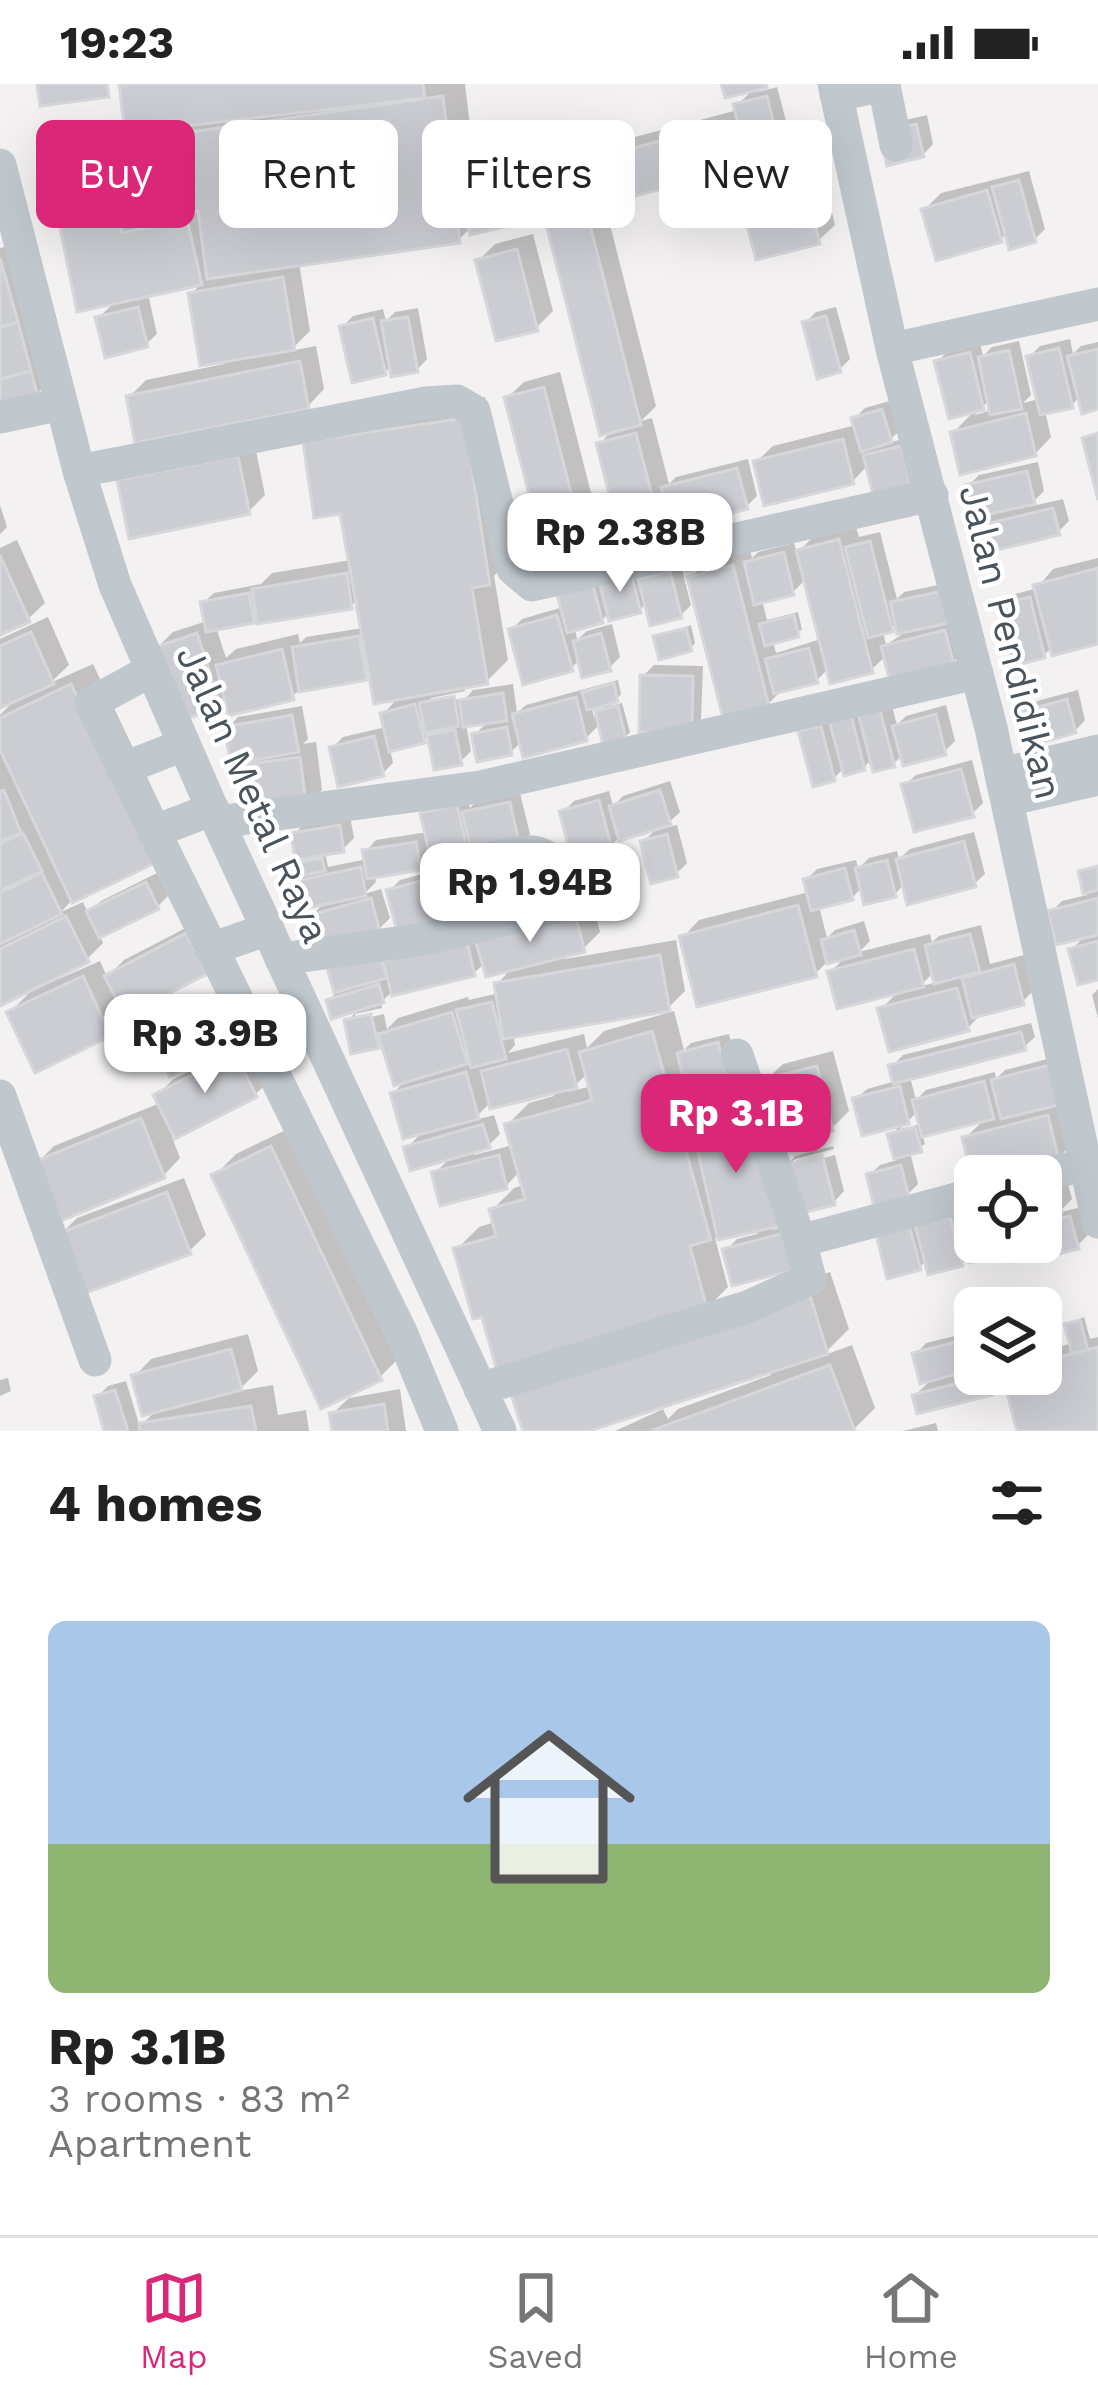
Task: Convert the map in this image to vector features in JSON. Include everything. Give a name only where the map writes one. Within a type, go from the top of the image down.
[{"type":"street","points":[[835,89],[887,84],[896,145]]},
{"type":"street","name":"Jalan Pendidikan","points":[[835,89],[892,349],[977,673],[1092,1162],[1098,1222]]},
{"type":"street","name":"Jalan Metal Raya","points":[[0,165],[79,471],[115,585],[274,944],[500,1431]]},
{"type":"street","points":[[892,349],[1098,304]]},
{"type":"street","points":[[79,471],[457,401],[474,411],[513,569],[532,585],[932,495]]},
{"type":"street","points":[[0,417],[61,404]]},
{"type":"street","points":[[150,670],[91,703],[401,1331],[442,1431]]},
{"type":"street","points":[[153,832],[216,816],[480,787],[977,673]]},
{"type":"street","points":[[122,769],[184,745]]},
{"type":"street","points":[[1004,787],[1098,751]]},
{"type":"street","points":[[1004,787],[1098,779]]},
{"type":"street","points":[[211,950],[425,939],[552,908],[559,901],[556,869],[550,857],[539,852],[526,850],[475,863]]},
{"type":"street","points":[[248,1024],[303,1007]]},
{"type":"street","points":[[480,1389],[747,1307],[810,1279],[737,1055]]},
{"type":"street","points":[[0,1096],[95,1360]]},
{"type":"street","points":[[1062,1170],[1092,1162]]},
{"type":"street","points":[[800,1241],[954,1200]]},
{"type":"street","points":[[352,1232],[400,1220]]},
{"type":"building","points":[[37,84],[107,84],[109,97],[40,106]]},
{"type":"building","points":[[119,84],[423,84],[425,98],[195,125],[195,120],[123,120]]},
{"type":"building","points":[[721,84],[766,84],[767,88],[725,98]]},
{"type":"building","points":[[443,96],[446,120],[422,120],[422,228],[458,228],[460,243],[207,279],[195,211],[195,131],[219,128],[219,228],[398,228],[398,120],[274,120]]},
{"type":"building","points":[[767,96],[773,120],[737,120],[733,104]]},
{"type":"building","points":[[916,124],[924,157],[887,166],[879,133]]},
{"type":"building","points":[[659,141],[659,190],[635,196],[635,148]]},
{"type":"building","points":[[1019,180],[1036,242],[1009,250],[992,187]]},
{"type":"building","points":[[987,190],[1002,242],[936,261],[921,209]]},
{"type":"building","points":[[60,228],[121,228],[122,233],[189,228],[202,285],[77,312]]},
{"type":"building","points":[[468,228],[500,228],[470,235]]},
{"type":"building","points":[[547,228],[591,228],[641,425],[600,436]]},
{"type":"building","points":[[748,228],[816,228],[820,244],[756,260]]},
{"type":"building","points":[[517,249],[538,331],[496,341],[475,260]]},
{"type":"building","points":[[0,258],[18,322],[0,327]]},
{"type":"building","points":[[283,277],[295,350],[200,366],[188,293]]},
{"type":"building","points":[[138,307],[148,347],[105,358],[95,317]]},
{"type":"building","points":[[826,316],[841,372],[817,379],[802,322]]},
{"type":"building","points":[[408,317],[418,372],[391,377],[381,321]]},
{"type":"building","points":[[373,318],[386,375],[352,383],[339,326]]},
{"type":"building","points":[[18,322],[31,371],[0,379],[0,327]]},
{"type":"building","points":[[1059,348],[1073,408],[1040,415],[1026,356]]},
{"type":"building","points":[[1098,349],[1098,409],[1082,414],[1067,356]]},
{"type":"building","points":[[1009,350],[1022,409],[990,415],[978,357]]},
{"type":"building","points":[[970,352],[984,410],[949,419],[934,361]]},
{"type":"building","points":[[300,361],[309,409],[135,443],[126,396]]},
{"type":"building","points":[[31,371],[38,397],[0,407],[0,379]]},
{"type":"building","points":[[544,387],[582,536],[542,545],[504,397]]},
{"type":"building","points":[[882,409],[892,442],[861,452],[851,418]]},
{"type":"building","points":[[1026,413],[1036,456],[960,475],[950,432]]},
{"type":"building","points":[[464,418],[490,585],[472,588],[488,684],[374,704],[340,514],[314,518],[303,442]]},
{"type":"building","points":[[636,433],[660,527],[620,537],[596,443]]},
{"type":"building","points":[[1098,433],[1098,500],[1082,438]]},
{"type":"building","points":[[843,439],[854,484],[764,506],[753,461]]},
{"type":"building","points":[[901,446],[912,488],[874,498],[863,455]]},
{"type":"building","points":[[238,456],[250,514],[129,539],[117,480]]},
{"type":"building","points":[[737,468],[748,509],[672,529],[661,487]]},
{"type":"building","points":[[1027,471],[1035,504],[972,518],[965,485]]},
{"type":"building","points":[[1053,508],[1060,535],[984,553],[977,526]]},
{"type":"building","points":[[839,539],[873,673],[830,684],[796,550]]},
{"type":"building","points":[[870,541],[893,632],[868,638],[845,547]]},
{"type":"building","points":[[784,552],[794,595],[754,605],[744,562]]},
{"type":"building","points":[[0,555],[30,622],[0,635]]},
{"type":"building","points":[[733,565],[769,706],[723,718],[687,577]]},
{"type":"building","points":[[1098,568],[1098,644],[1052,656],[1033,585]]},
{"type":"building","points":[[630,569],[641,613],[609,621],[598,577]]},
{"type":"building","points":[[670,571],[682,618],[650,626],[638,579]]},
{"type":"building","points":[[347,573],[352,609],[257,624],[252,589]]},
{"type":"building","points":[[591,578],[603,623],[567,633],[555,587]]},
{"type":"building","points":[[948,590],[954,622],[897,634],[890,602]]},
{"type":"building","points":[[249,593],[254,623],[206,632],[200,602]]},
{"type":"building","points":[[1030,597],[1045,658],[1013,666],[998,605]]},
{"type":"building","points":[[557,615],[573,671],[523,685],[508,629]]},
{"type":"building","points":[[794,615],[799,637],[765,646],[759,624]]},
{"type":"building","points":[[686,628],[692,651],[659,660],[653,636]]},
{"type":"building","points":[[945,630],[954,665],[890,682],[881,646]]},
{"type":"building","points":[[31,632],[54,684],[0,708],[0,646]]},
{"type":"building","points":[[197,633],[221,707],[177,722],[153,648]]},
{"type":"building","points":[[601,633],[611,671],[582,678],[573,641]]},
{"type":"building","points":[[359,636],[367,680],[299,692],[292,647]]},
{"type":"building","points":[[809,648],[818,683],[774,694],[765,659]]},
{"type":"building","points":[[282,649],[294,700],[228,716],[216,665]]},
{"type":"building","points":[[640,675],[693,676],[692,733],[639,732]]},
{"type":"building","points":[[614,683],[618,702],[587,710],[582,692]]},
{"type":"building","points":[[71,684],[155,863],[72,903],[0,750],[0,718]]},
{"type":"building","points":[[503,693],[507,721],[463,727],[459,700]]},
{"type":"building","points":[[454,696],[459,726],[425,733],[419,703]]},
{"type":"building","points":[[576,697],[587,741],[523,758],[512,714]]},
{"type":"building","points":[[877,699],[895,767],[873,772],[856,705]]},
{"type":"building","points":[[1067,699],[1076,733],[1032,745],[1023,711]]},
{"type":"building","points":[[848,703],[865,770],[844,776],[826,709]]},
{"type":"building","points":[[415,704],[425,743],[389,752],[380,713]]},
{"type":"building","points":[[618,706],[626,739],[603,745],[595,711]]},
{"type":"building","points":[[936,714],[946,755],[903,766],[892,726]]},
{"type":"building","points":[[292,715],[299,752],[231,764],[224,727]]},
{"type":"building","points":[[821,726],[835,781],[813,787],[798,731]]},
{"type":"building","points":[[507,727],[512,755],[477,762],[471,734]]},
{"type":"building","points":[[455,730],[462,765],[434,770],[427,735]]},
{"type":"building","points":[[374,736],[384,776],[338,787],[329,747]]},
{"type":"building","points":[[300,757],[307,810],[241,818],[234,766]]},
{"type":"building","points":[[961,769],[974,817],[914,832],[901,784]]},
{"type":"building","points":[[4,790],[21,833],[0,841],[0,791]]},
{"type":"building","points":[[660,790],[671,825],[619,841],[609,806]]},
{"type":"building","points":[[599,800],[612,849],[572,860],[559,811]]},
{"type":"building","points":[[510,802],[520,847],[473,858],[462,812]]},
{"type":"building","points":[[457,805],[468,853],[431,861],[420,813]]},
{"type":"building","points":[[340,825],[344,852],[295,860],[291,833]]},
{"type":"building","points":[[23,833],[42,871],[0,891],[0,844]]},
{"type":"building","points":[[667,834],[678,877],[651,884],[640,841]]},
{"type":"building","points":[[964,841],[976,887],[907,905],[896,859]]},
{"type":"building","points":[[416,842],[421,870],[367,879],[362,850]]},
{"type":"building","points":[[322,858],[325,871],[283,880],[280,866]]},
{"type":"building","points":[[887,860],[896,897],[864,905],[855,868]]},
{"type":"building","points":[[538,865],[548,907],[446,933],[435,891]]},
{"type":"building","points":[[1098,866],[1098,890],[1083,894],[1078,871]]},
{"type":"building","points":[[361,867],[366,896],[298,910],[292,882]]},
{"type":"building","points":[[845,868],[853,900],[811,911],[803,879]]},
{"type":"building","points":[[622,871],[630,903],[586,915],[577,882]]},
{"type":"building","points":[[42,873],[62,914],[0,944],[0,893]]},
{"type":"building","points":[[428,879],[441,928],[399,939],[386,890]]},
{"type":"building","points":[[146,882],[159,909],[99,938],[86,911]]},
{"type":"building","points":[[371,898],[380,932],[316,950],[307,916]]},
{"type":"building","points":[[1098,898],[1098,935],[1056,945],[1047,911]]},
{"type":"building","points":[[798,905],[817,977],[697,1007],[679,936]]},
{"type":"building","points":[[575,914],[585,952],[486,977],[475,939]]},
{"type":"building","points":[[66,916],[89,962],[0,1006],[0,949]]},
{"type":"building","points":[[854,930],[861,955],[827,964],[821,940]]},
{"type":"building","points":[[186,933],[207,974],[125,1016],[104,976]]},
{"type":"building","points":[[970,934],[980,972],[934,984],[925,945]]},
{"type":"building","points":[[467,941],[475,976],[392,996],[383,961]]},
{"type":"building","points":[[1098,941],[1098,980],[1078,985],[1068,949]]},
{"type":"building","points":[[914,949],[924,987],[837,1009],[827,971]]},
{"type":"building","points":[[379,952],[387,978],[334,993],[327,968]]},
{"type":"building","points":[[660,955],[670,1011],[503,1039],[494,983]]},
{"type":"building","points":[[1014,964],[1024,1005],[972,1018],[962,978]]},
{"type":"building","points":[[83,976],[111,1036],[35,1073],[6,1012]]},
{"type":"building","points":[[379,984],[384,1003],[331,1019],[326,1000]]},
{"type":"building","points":[[957,988],[969,1031],[889,1052],[877,1008]]},
{"type":"building","points":[[492,1002],[506,1059],[471,1068],[456,1010]]},
{"type":"building","points":[[211,1005],[231,1047],[170,1077],[150,1035]]},
{"type":"building","points":[[452,1012],[467,1064],[394,1086],[378,1034]]},
{"type":"building","points":[[371,1014],[379,1048],[351,1054],[344,1020]]},
{"type":"building","points":[[652,1031],[711,1240],[690,1246],[708,1312],[497,1371],[482,1317],[473,1319],[453,1248],[496,1236],[489,1209],[525,1199],[504,1124],[592,1100],[579,1052]]},
{"type":"building","points":[[1021,1032],[1026,1050],[893,1084],[888,1065]]},
{"type":"building","points":[[718,1042],[732,1094],[690,1105],[677,1053]]},
{"type":"building","points":[[567,1049],[577,1088],[490,1109],[481,1071]]},
{"type":"building","points":[[235,1053],[257,1097],[175,1139],[153,1095]]},
{"type":"building","points":[[1049,1065],[1059,1105],[1001,1119],[991,1080]]},
{"type":"building","points":[[817,1066],[833,1131],[779,1144],[763,1079]]},
{"type":"building","points":[[466,1072],[479,1119],[403,1139],[390,1093]]},
{"type":"building","points":[[984,1081],[994,1119],[922,1137],[912,1100]]},
{"type":"building","points":[[900,1086],[909,1124],[862,1136],[852,1098]]},
{"type":"building","points":[[754,1112],[780,1226],[718,1240],[692,1126]]},
{"type":"building","points":[[1048,1115],[1058,1155],[966,1155],[962,1137]]},
{"type":"building","points":[[141,1118],[165,1178],[58,1222],[33,1162]]},
{"type":"building","points":[[483,1124],[490,1148],[410,1171],[403,1147]]},
{"type":"building","points":[[915,1127],[922,1152],[894,1159],[887,1134]]},
{"type":"building","points":[[271,1146],[382,1380],[321,1409],[211,1175]]},
{"type":"building","points":[[499,1155],[507,1189],[440,1206],[431,1172]]},
{"type":"building","points":[[822,1155],[835,1205],[794,1215],[781,1166]]},
{"type":"building","points":[[901,1165],[909,1197],[874,1207],[866,1174]]},
{"type":"building","points":[[167,1192],[191,1254],[80,1295],[57,1234]]},
{"type":"building","points":[[1070,1216],[1079,1249],[1062,1253],[1062,1218]]},
{"type":"building","points":[[907,1217],[921,1270],[887,1279],[874,1226]]},
{"type":"building","points":[[950,1217],[954,1263],[963,1266],[928,1275],[915,1225]]},
{"type":"building","points":[[788,1232],[798,1269],[732,1286],[722,1249]]},
{"type":"building","points":[[809,1292],[828,1354],[589,1431],[523,1431],[509,1388]]},
{"type":"building","points":[[1080,1320],[1088,1350],[1072,1354],[1064,1324]]},
{"type":"building","points":[[954,1342],[954,1375],[920,1384],[912,1353]]},
{"type":"building","points":[[1098,1347],[1098,1431],[1017,1431],[1008,1395],[1062,1395],[1062,1356]]},
{"type":"building","points":[[231,1349],[242,1390],[142,1416],[131,1375]]},
{"type":"building","points":[[830,1365],[855,1431],[653,1431],[653,1430]]},
{"type":"building","points":[[954,1384],[954,1395],[993,1395],[917,1414],[912,1395]]},
{"type":"building","points":[[115,1390],[128,1431],[104,1431],[94,1396]]},
{"type":"building","points":[[384,1404],[388,1431],[332,1431],[329,1413]]},
{"type":"building","points":[[251,1406],[256,1431],[140,1431],[139,1423]]}]
